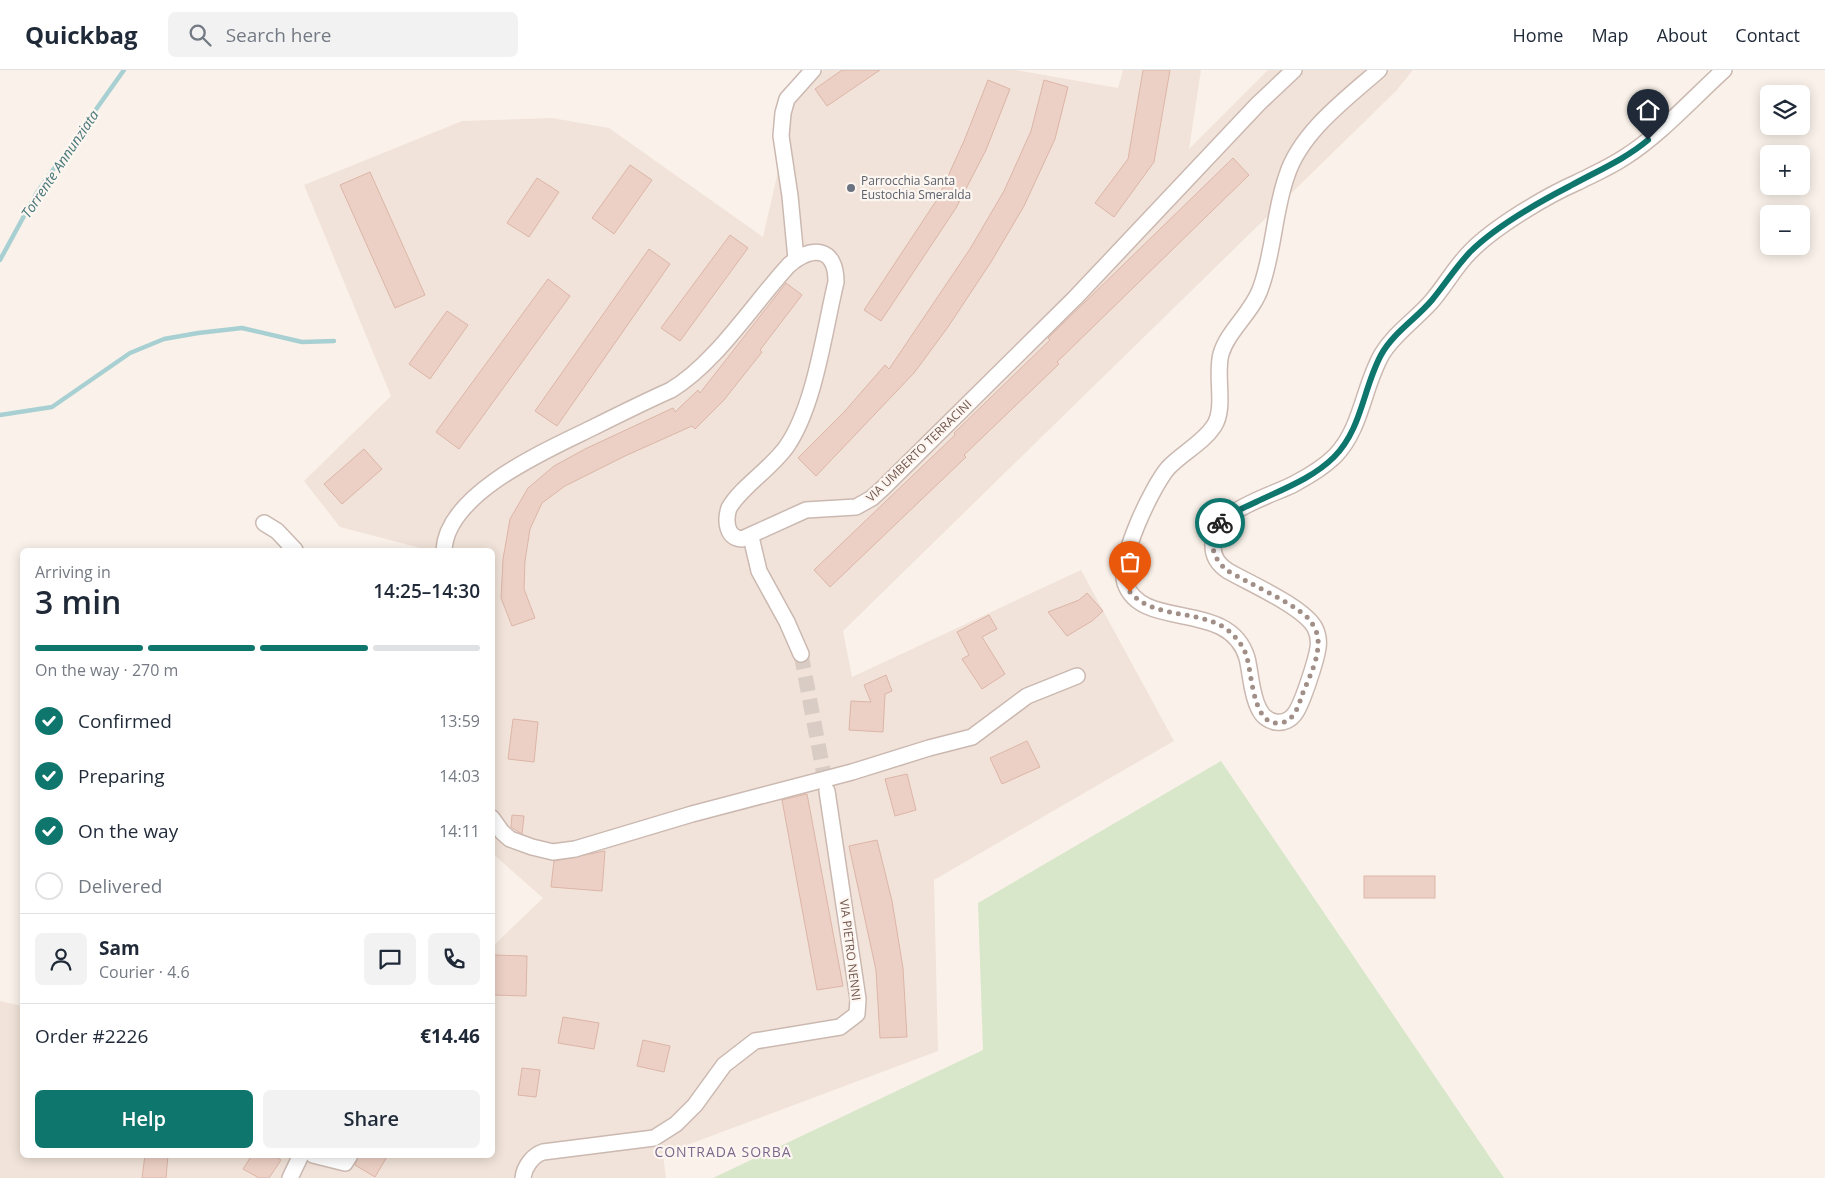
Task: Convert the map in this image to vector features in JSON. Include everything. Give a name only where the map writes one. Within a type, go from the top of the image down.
[{"type":"street","points":[[796,259],[790,196],[781,136],[783,113],[787,99],[813,70]]},
{"type":"street","name":"VIA UMBERTO TERRACINI","points":[[750,537],[800,512],[856,508],[872,498],[1038,335],[1223,140],[1294,70]]},
{"type":"street","points":[[1378,70],[1336,106],[1293,159],[1284,182],[1271,255],[1260,290],[1245,318],[1228,339],[1222,351],[1218,367],[1219,407],[1216,423],[1174,462],[1157,482],[1140,520],[1123,567],[1126,587],[1141,603],[1158,610],[1215,624],[1232,633],[1240,643],[1246,656],[1260,711],[1268,720],[1278,723],[1288,720],[1296,712],[1318,650],[1317,634],[1312,623],[1300,612],[1228,571],[1220,564],[1213,550],[1214,535],[1218,526],[1235,512],[1317,471],[1334,457],[1354,428],[1383,352],[1432,300],[1460,263],[1477,246],[1545,200],[1616,163],[1636,150],[1724,70]]},
{"type":"street","points":[[444,548],[446,534],[454,520],[470,502],[495,482],[536,456],[671,390],[688,379],[706,362],[776,279],[796,259],[808,252],[822,253],[833,264],[836,282],[810,392],[800,422],[782,454],[731,504],[728,512],[730,534],[738,539],[750,537],[759,571],[787,622],[801,654]]},
{"type":"street","points":[[264,523],[277,531],[293,548]]},
{"type":"street","points":[[495,822],[510,839],[532,848],[554,852],[576,849],[692,814],[852,772],[929,748],[962,741],[972,737],[1027,696],[1076,676]]},
{"type":"street","name":"VIA PIETRO NENNI","points":[[523,1178],[523,1174],[532,1159],[543,1152],[654,1138],[680,1120],[695,1105],[724,1065],[755,1041],[840,1027],[856,1014],[858,999],[827,791]]},
{"type":"street","points":[[290,1178],[300,1158]]},
{"type":"street","points":[[325,1158],[345,1163],[348,1158]]},
{"type":"shaded area","points":[[823,70],[1016,70],[1118,88],[1123,70],[1201,70],[1189,149],[1268,70],[1413,70],[1396,91],[843,631],[852,677],[1081,570],[1174,741],[934,880],[938,1051],[663,1154],[666,1178],[0,1178],[0,1001],[20,1006],[20,1158],[495,1158],[495,944],[543,898],[495,856],[495,548],[420,548],[340,527],[304,481],[391,396],[304,185],[462,121],[552,118],[609,128],[763,237],[794,101]]},
{"type":"green space","points":[[1221,761],[1504,1178],[713,1178],[983,1050],[978,903]]},
{"type":"building","points":[[842,70],[880,70],[827,106],[815,89]]},
{"type":"building","points":[[1143,70],[1170,70],[1154,162],[1114,217],[1095,203],[1128,159]]},
{"type":"building","points":[[988,80],[1010,89],[986,150],[956,208],[881,321],[864,310],[938,198],[964,141]]},
{"type":"building","points":[[1044,80],[1068,87],[1055,139],[1024,206],[991,262],[948,327],[914,373],[816,476],[798,458],[844,412],[885,365],[889,369],[970,249],[1004,191],[1031,131]]},
{"type":"building","points":[[1233,158],[1249,175],[1057,362],[1059,364],[964,455],[966,457],[830,587],[814,570],[955,435],[954,433],[1050,340],[1048,338]]},
{"type":"building","points":[[630,165],[652,180],[614,234],[592,218]]},
{"type":"building","points":[[370,172],[425,295],[395,308],[340,185]]},
{"type":"building","points":[[537,178],[559,192],[529,237],[507,223]]},
{"type":"building","points":[[730,235],[748,248],[680,341],[661,328]]},
{"type":"building","points":[[649,249],[670,264],[557,426],[535,411]]},
{"type":"building","points":[[548,279],[570,296],[459,449],[436,432]]},
{"type":"building","points":[[786,283],[802,295],[760,350],[762,352],[724,400],[695,429],[692,426],[625,456],[565,486],[542,503],[530,529],[525,561],[524,589],[535,618],[512,626],[501,598],[503,559],[510,519],[528,488],[554,466],[585,449],[673,408],[675,412],[698,390],[700,393]]},
{"type":"building","points":[[447,311],[468,325],[430,379],[409,364]]},
{"type":"building","points":[[364,449],[382,469],[342,504],[324,484]]},
{"type":"building","points":[[1087,593],[1103,611],[1092,621],[1067,636],[1048,612],[1079,600]]},
{"type":"building","points":[[989,615],[997,629],[982,637],[1005,674],[982,689],[962,659],[969,655],[957,632]]},
{"type":"building","points":[[886,675],[892,691],[885,694],[883,732],[849,730],[851,701],[871,702],[864,685]]},
{"type":"building","points":[[513,719],[538,722],[534,762],[508,759]]},
{"type":"building","points":[[1027,741],[1040,767],[1002,784],[990,758]]},
{"type":"building","points":[[907,774],[916,810],[895,816],[885,779]]},
{"type":"building","points":[[807,794],[843,986],[817,990],[782,800]]},
{"type":"building","points":[[512,815],[524,816],[522,834],[511,827]]},
{"type":"building","points":[[877,840],[892,901],[903,968],[907,1037],[880,1038],[876,970],[849,846]]},
{"type":"building","points":[[605,851],[602,891],[551,887],[554,861]]},
{"type":"building","points":[[1364,876],[1435,876],[1435,898],[1364,898]]},
{"type":"building","points":[[495,955],[527,956],[526,996],[495,995]]},
{"type":"building","points":[[563,1017],[599,1023],[594,1049],[558,1043]]},
{"type":"building","points":[[643,1040],[670,1046],[664,1072],[637,1066]]},
{"type":"building","points":[[522,1068],[540,1070],[536,1097],[518,1095]]},
{"type":"building","points":[[145,1158],[168,1158],[166,1178],[142,1178]]},
{"type":"building","points":[[250,1158],[278,1158],[281,1160],[269,1178],[259,1178],[243,1169]]},
{"type":"building","points":[[358,1158],[386,1158],[375,1177],[355,1165]]},
{"type":"waterway","name":"Torrente Annunziata","points":[[0,260],[36,194],[124,70]]},
{"type":"waterway","points":[[0,415],[52,407],[130,353],[164,339],[242,328],[302,342],[334,341]]},
{"type":"tunnel","points":[[801,654],[827,791]]},
{"type":"way so far","points":[[1130,592],[1134,598],[1148,606],[1215,624],[1232,633],[1244,649],[1255,699],[1263,716],[1272,722],[1278,723],[1288,720],[1296,712],[1318,650],[1315,628],[1305,615],[1228,571],[1216,560],[1213,542],[1216,529],[1220,523]]},
{"type":"place","name":"Parrocchia Santa Eustochia Smeralda","points":[[851,188]]},
{"type":"district","name":"CONTRADA SORBA","points":[[723,1152]]},
{"type":"route","points":[[1220,523],[1235,512],[1308,477],[1334,457],[1352,433],[1378,361],[1389,343],[1432,300],[1460,263],[1477,246],[1508,223],[1545,200],[1616,163],[1648,140]]}]
